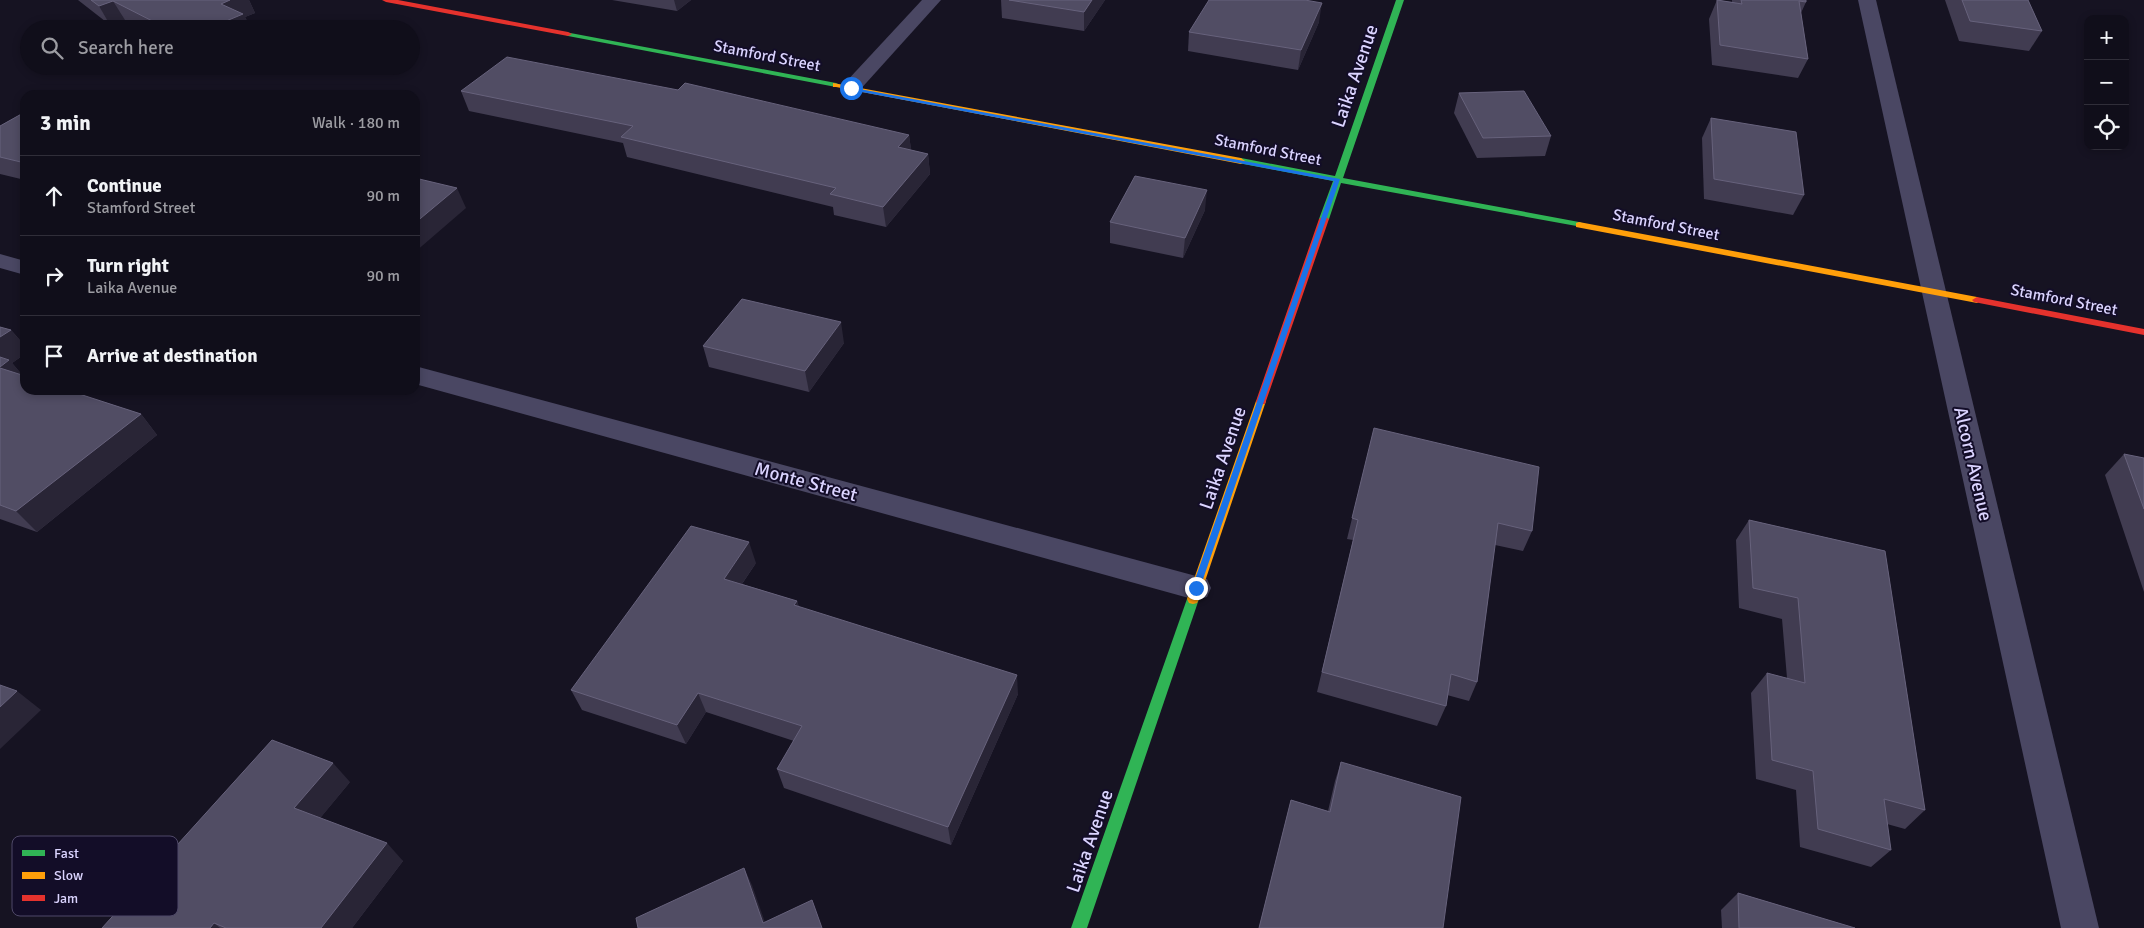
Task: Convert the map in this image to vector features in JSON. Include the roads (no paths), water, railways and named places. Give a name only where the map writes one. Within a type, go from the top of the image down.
[{"type":"street","name":"Stamford Street","points":[[386,0],[2144,332]]},
{"type":"street","points":[[851,88],[932,0]]},
{"type":"street","name":"Laika Avenue","points":[[1079,928],[1400,0]]},
{"type":"street","name":"Alcorn Avenue","points":[[1867,0],[2080,928]]},
{"type":"street","points":[[0,261],[20,267]]},
{"type":"street","name":"Monte Street","points":[[420,376],[1196,588]]}]
